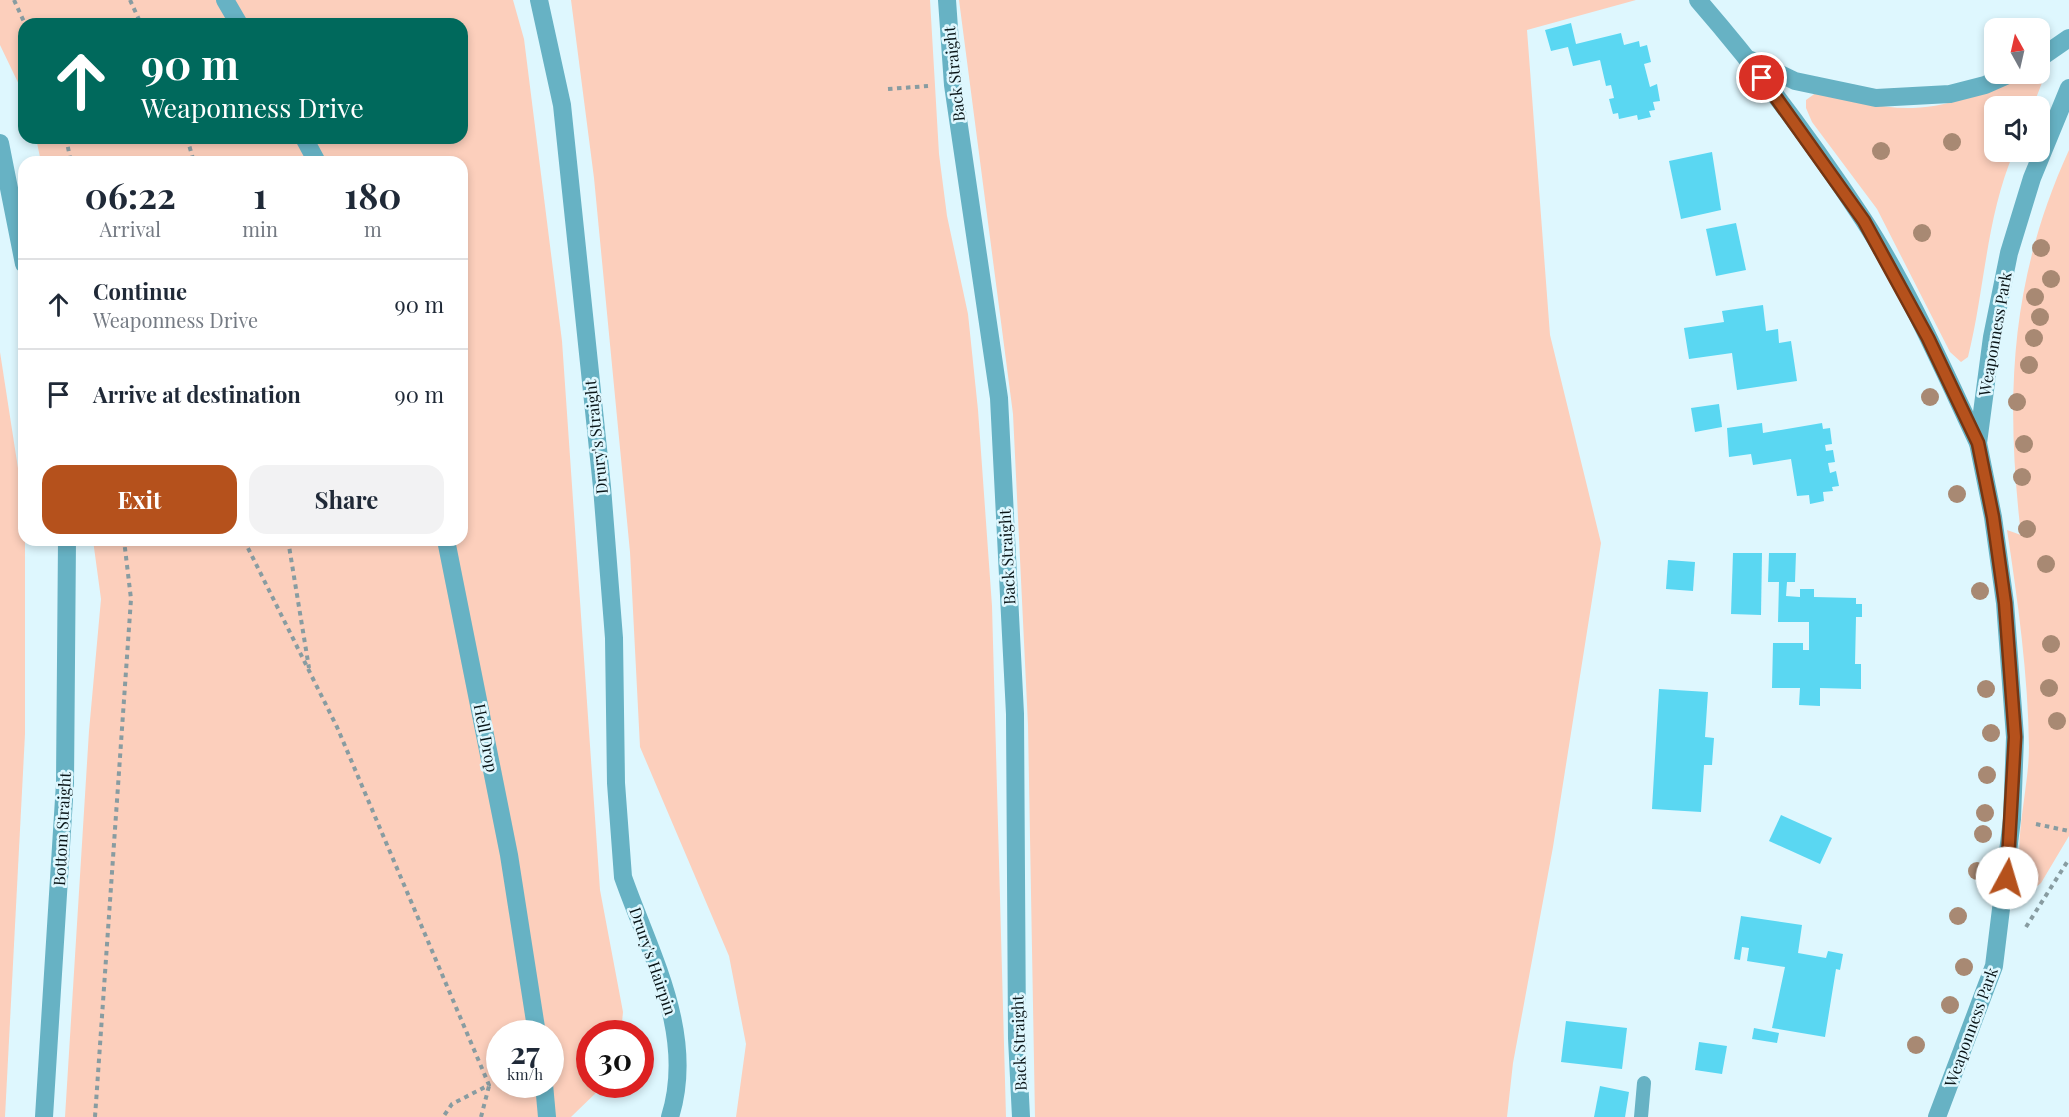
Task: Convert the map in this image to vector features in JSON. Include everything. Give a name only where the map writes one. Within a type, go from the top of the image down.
[{"type":"street","points":[[225,0],[236,18]]},
{"type":"street","name":"Drury's Straight","points":[[539,0],[562,105],[602,487],[614,638],[616,783],[623,877]]},
{"type":"street","name":"Back Straight","points":[[947,0],[953,85],[999,398],[1015,714],[1017,1038],[1021,1117]]},
{"type":"street","points":[[1698,0],[1750,60],[1864,221],[1928,338],[1978,443]]},
{"type":"street","points":[[2050,51],[2069,38]]},
{"type":"street","points":[[1750,60],[1795,81],[1876,98],[1950,94],[1987,84]]},
{"type":"street","name":"Weaponness Park","points":[[1937,1117],[1994,966],[2012,819],[2015,737],[2005,603],[1993,517],[1978,443],[1992,337],[2009,253],[2032,178],[2069,88]]},
{"type":"street","points":[[0,143],[18,234]]},
{"type":"street","name":"Bottom Straight","points":[[45,1117],[65,783],[67,546]]},
{"type":"street","name":"Hell Drop","points":[[447,546],[509,855],[535,1020]]},
{"type":"street","name":"Drury's Hairpin","points":[[623,877],[673,1017],[678,1045],[678,1075],[670,1117]]},
{"type":"street","points":[[545,1098],[547,1117]]},
{"type":"lane","points":[[1641,1117],[1644,1083]]},
{"type":"path","points":[[14,0],[22,18]]},
{"type":"path","points":[[130,0],[138,18]]},
{"type":"path","points":[[888,89],[953,85]]},
{"type":"path","points":[[95,1117],[131,599],[125,546]]},
{"type":"path","points":[[247,546],[337,727],[486,1077]]},
{"type":"path","points":[[289,546],[309,671]]},
{"type":"path","points":[[2012,819],[2069,831]]},
{"type":"path","points":[[1994,966],[2026,926],[2069,859]]},
{"type":"path","points":[[443,1117],[452,1104],[486,1086]]},
{"type":"path","points":[[481,1117],[486,1096]]},
{"type":"shaded area","points":[[0,0],[513,0],[524,39],[562,341],[600,890],[623,1012],[622,1020],[576,1020],[576,1098],[591,1098],[571,1117],[65,1117],[89,731],[101,599],[94,546],[468,546],[468,156],[40,156],[37,144],[468,144],[468,18],[18,18],[18,82],[0,45]]},
{"type":"shaded area","points":[[571,0],[930,0],[939,154],[947,216],[968,314],[978,410],[992,606],[1006,1117],[736,1117],[746,1044],[729,956],[640,747],[630,552],[594,178]]},
{"type":"shaded area","points":[[959,0],[1636,0],[1527,30],[1550,335],[1601,543],[1553,847],[1513,1063],[1507,1117],[1035,1117],[1028,725],[1013,414]]},
{"type":"shaded area","points":[[2003,84],[2041,84],[2037,96],[1984,96],[1984,162],[2010,162],[1997,202],[1968,357],[1961,362],[1950,352],[1877,209],[1812,122],[1806,108],[1806,100],[1817,92],[1889,107],[1913,108],[1943,104]]},
{"type":"shaded area","points":[[2069,150],[2069,836],[2041,883],[2030,892],[2024,888],[2019,854],[2029,747],[2027,693],[2019,611],[2007,530],[2021,535],[2013,434],[2014,386],[2017,339],[2034,245],[2049,198]]},
{"type":"shaded area","points":[[0,352],[18,468],[18,546],[25,546],[25,734],[5,1117],[0,1117]]},
{"type":"building","points":[[1571,23],[1576,44],[1621,33],[1624,45],[1639,41],[1640,47],[1647,45],[1651,62],[1644,64],[1650,87],[1657,84],[1660,101],[1653,102],[1655,110],[1649,111],[1651,117],[1638,120],[1637,115],[1619,119],[1618,113],[1613,114],[1609,99],[1614,98],[1611,85],[1606,86],[1600,60],[1573,66],[1568,47],[1551,51],[1545,30]]},
{"type":"building","points":[[1712,152],[1721,210],[1681,219],[1669,161]]},
{"type":"building","points":[[1736,223],[1746,270],[1716,276],[1706,229]]},
{"type":"building","points":[[1763,305],[1766,331],[1778,329],[1779,343],[1791,341],[1797,381],[1737,390],[1732,353],[1689,359],[1684,328],[1724,322],[1722,311]]},
{"type":"building","points":[[1719,404],[1722,427],[1695,432],[1691,408]]},
{"type":"building","points":[[1762,423],[1763,433],[1822,423],[1823,429],[1830,428],[1832,444],[1825,445],[1826,451],[1833,450],[1835,462],[1828,463],[1830,473],[1836,471],[1839,486],[1832,487],[1833,491],[1823,492],[1824,501],[1810,504],[1809,495],[1797,496],[1791,459],[1753,465],[1751,454],[1729,457],[1727,428]]},
{"type":"building","points":[[1733,553],[1762,553],[1761,615],[1731,614]]},
{"type":"building","points":[[1769,553],[1796,553],[1795,582],[1787,582],[1786,596],[1800,597],[1800,589],[1814,589],[1814,597],[1856,598],[1856,604],[1862,604],[1862,617],[1856,617],[1855,664],[1861,664],[1861,689],[1820,688],[1820,706],[1799,705],[1800,688],[1772,688],[1773,643],[1803,643],[1803,650],[1809,650],[1809,622],[1778,622],[1779,582],[1768,582]]},
{"type":"building","points":[[1668,560],[1695,562],[1693,591],[1666,589]]},
{"type":"building","points":[[1659,689],[1708,692],[1705,737],[1714,738],[1712,765],[1704,765],[1701,812],[1652,809]]},
{"type":"building","points":[[1781,815],[1832,838],[1820,864],[1769,841]]},
{"type":"building","points":[[1741,916],[1802,925],[1798,953],[1826,958],[1828,951],[1843,954],[1840,970],[1836,969],[1825,1037],[1772,1028],[1785,967],[1747,961],[1749,948],[1742,947],[1740,960],[1734,959]]},
{"type":"building","points":[[1566,1021],[1627,1028],[1622,1069],[1561,1062]]},
{"type":"building","points":[[1754,1028],[1779,1033],[1777,1043],[1752,1039]]},
{"type":"building","points":[[1699,1042],[1727,1046],[1722,1074],[1695,1070]]},
{"type":"building","points":[[1600,1086],[1629,1092],[1625,1117],[1594,1117]]},
{"type":"route","points":[[1762,78],[1864,221],[1928,338],[1978,443],[1993,517],[2005,603],[2015,737],[2007,878]]}]
